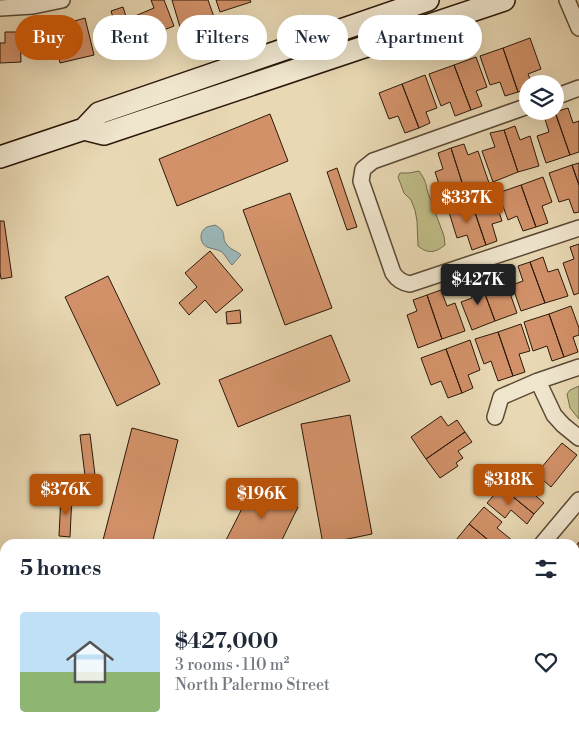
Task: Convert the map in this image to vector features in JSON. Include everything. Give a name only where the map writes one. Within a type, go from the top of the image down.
[{"type":"street","points":[[0,8],[62,0]]},
{"type":"street","points":[[0,156],[84,129],[99,112],[428,0]]},
{"type":"street","points":[[84,129],[104,134],[504,0]]},
{"type":"street","points":[[567,0],[579,28]]},
{"type":"street","points":[[564,94],[579,88]]},
{"type":"street","points":[[519,109],[373,161],[363,170],[361,181],[393,273],[400,280],[410,284],[579,228]]},
{"type":"street","points":[[495,417],[501,397],[538,381],[579,368]]},
{"type":"street","points":[[538,381],[554,416],[579,438]]},
{"type":"street","points":[[546,539],[579,500]]},
{"type":"shaded area","points":[[419,171],[425,182],[444,236],[445,245],[435,251],[428,251],[418,246],[415,210],[411,200],[404,193],[398,177],[400,173]]},
{"type":"shaded area","points":[[579,386],[579,419],[570,408],[567,394],[570,390]]},
{"type":"water","points":[[215,225],[222,230],[227,245],[241,255],[232,265],[222,252],[207,247],[202,243],[202,231],[207,227]]},
{"type":"building","points":[[151,0],[164,0],[174,26],[167,29],[167,15],[137,15],[154,8]]},
{"type":"building","points":[[172,0],[208,0],[213,15],[177,15],[177,17]]},
{"type":"building","points":[[216,0],[250,0],[251,2],[220,12]]},
{"type":"building","points":[[123,7],[126,15],[112,15],[111,11]]},
{"type":"building","points":[[85,18],[93,55],[83,58],[83,19]]},
{"type":"building","points":[[5,32],[15,32],[15,60],[21,60],[21,62],[0,63],[0,43],[5,43]]},
{"type":"building","points":[[530,38],[541,69],[528,75],[519,75],[519,92],[518,92],[503,48]]},
{"type":"building","points":[[503,48],[518,92],[505,96],[500,82],[490,85],[481,60],[482,55]]},
{"type":"building","points":[[59,60],[73,60],[60,63]]},
{"type":"building","points":[[468,60],[477,60],[487,87],[476,91],[482,106],[471,110],[454,65]]},
{"type":"building","points":[[454,65],[471,110],[455,116],[450,102],[441,106],[429,74]]},
{"type":"building","points":[[425,75],[437,108],[426,112],[430,123],[419,128],[402,84]]},
{"type":"building","points":[[402,84],[419,128],[405,133],[398,116],[389,119],[379,93]]},
{"type":"building","points":[[568,108],[573,123],[579,121],[579,152],[570,155],[558,120],[564,120],[564,109]]},
{"type":"building","points":[[270,114],[288,161],[177,206],[159,159]]},
{"type":"building","points":[[545,120],[558,120],[570,155],[546,163],[537,136],[549,132]]},
{"type":"building","points":[[515,126],[520,140],[530,136],[539,166],[518,172],[504,130]]},
{"type":"building","points":[[504,130],[518,172],[493,182],[482,151],[495,147],[490,133]]},
{"type":"building","points":[[464,144],[468,155],[478,151],[489,183],[465,192],[451,148]]},
{"type":"building","points":[[451,148],[465,192],[444,199],[435,172],[443,169],[438,153]]},
{"type":"building","points":[[579,163],[579,185],[572,165]]},
{"type":"building","points":[[572,165],[579,185],[579,212],[574,213],[569,199],[559,202],[549,173]]},
{"type":"building","points":[[337,168],[357,227],[347,230],[327,172]]},
{"type":"building","points":[[543,177],[552,202],[542,206],[548,223],[536,227],[521,185]]},
{"type":"building","points":[[521,185],[536,227],[523,231],[517,216],[508,220],[498,193]]},
{"type":"building","points":[[290,193],[332,308],[285,325],[243,210]]},
{"type":"building","points":[[493,194],[502,221],[492,224],[497,241],[486,245],[471,201]]},
{"type":"building","points":[[471,201],[486,245],[472,250],[467,235],[457,238],[448,209]]},
{"type":"building","points":[[0,221],[4,221],[12,277],[1,279],[0,272]]},
{"type":"building","points":[[579,244],[579,293],[574,295],[563,263],[574,259],[570,247]]},
{"type":"building","points":[[210,251],[243,290],[216,313],[205,300],[189,315],[179,303],[197,287],[185,273]]},
{"type":"building","points":[[543,257],[548,272],[558,269],[568,296],[545,303],[530,262]]},
{"type":"building","points":[[530,262],[545,303],[521,311],[512,285],[523,281],[518,266]]},
{"type":"building","points":[[494,273],[500,288],[507,285],[517,313],[495,321],[479,278]]},
{"type":"building","points":[[108,276],[160,384],[117,406],[65,297]]},
{"type":"building","points":[[479,278],[495,321],[472,330],[461,302],[472,298],[466,283]]},
{"type":"building","points":[[441,290],[447,306],[455,303],[465,331],[442,339],[427,295]]},
{"type":"building","points":[[427,295],[442,339],[418,348],[407,315],[417,311],[413,300]]},
{"type":"building","points":[[571,306],[579,328],[579,335],[573,337],[578,352],[564,357],[549,314]]},
{"type":"building","points":[[240,310],[241,323],[227,324],[226,312]]},
{"type":"building","points":[[549,314],[564,357],[552,361],[547,346],[533,351],[524,322]]},
{"type":"building","points":[[521,324],[530,351],[519,354],[525,372],[513,376],[498,332]]},
{"type":"building","points":[[498,332],[513,376],[498,381],[491,361],[484,364],[475,339]]},
{"type":"building","points":[[331,335],[350,381],[238,427],[219,380]]},
{"type":"building","points":[[470,340],[480,370],[468,375],[473,388],[462,393],[446,349]]},
{"type":"building","points":[[446,349],[462,393],[448,398],[441,381],[431,385],[421,358]]},
{"type":"building","points":[[350,415],[372,534],[348,539],[322,539],[301,424]]},
{"type":"building","points":[[441,416],[448,426],[457,420],[465,432],[426,459],[411,437]]},
{"type":"building","points":[[132,428],[178,440],[153,539],[103,539]]},
{"type":"building","points":[[465,432],[472,442],[458,451],[463,458],[456,463],[458,466],[440,478],[426,459]]},
{"type":"building","points":[[90,434],[96,483],[86,484],[80,435]]},
{"type":"building","points":[[562,443],[577,455],[551,487],[536,474]]},
{"type":"building","points":[[515,469],[533,483],[528,489],[544,503],[534,514],[501,487]]},
{"type":"building","points":[[254,485],[298,507],[282,539],[227,539]]},
{"type":"building","points":[[501,487],[534,514],[527,524],[511,510],[505,518],[487,503]]},
{"type":"building","points":[[61,495],[72,495],[70,537],[59,536]]},
{"type":"building","points":[[484,507],[502,522],[497,528],[511,539],[487,539],[469,524]]},
{"type":"building","points":[[469,524],[487,539],[457,539]]}]
